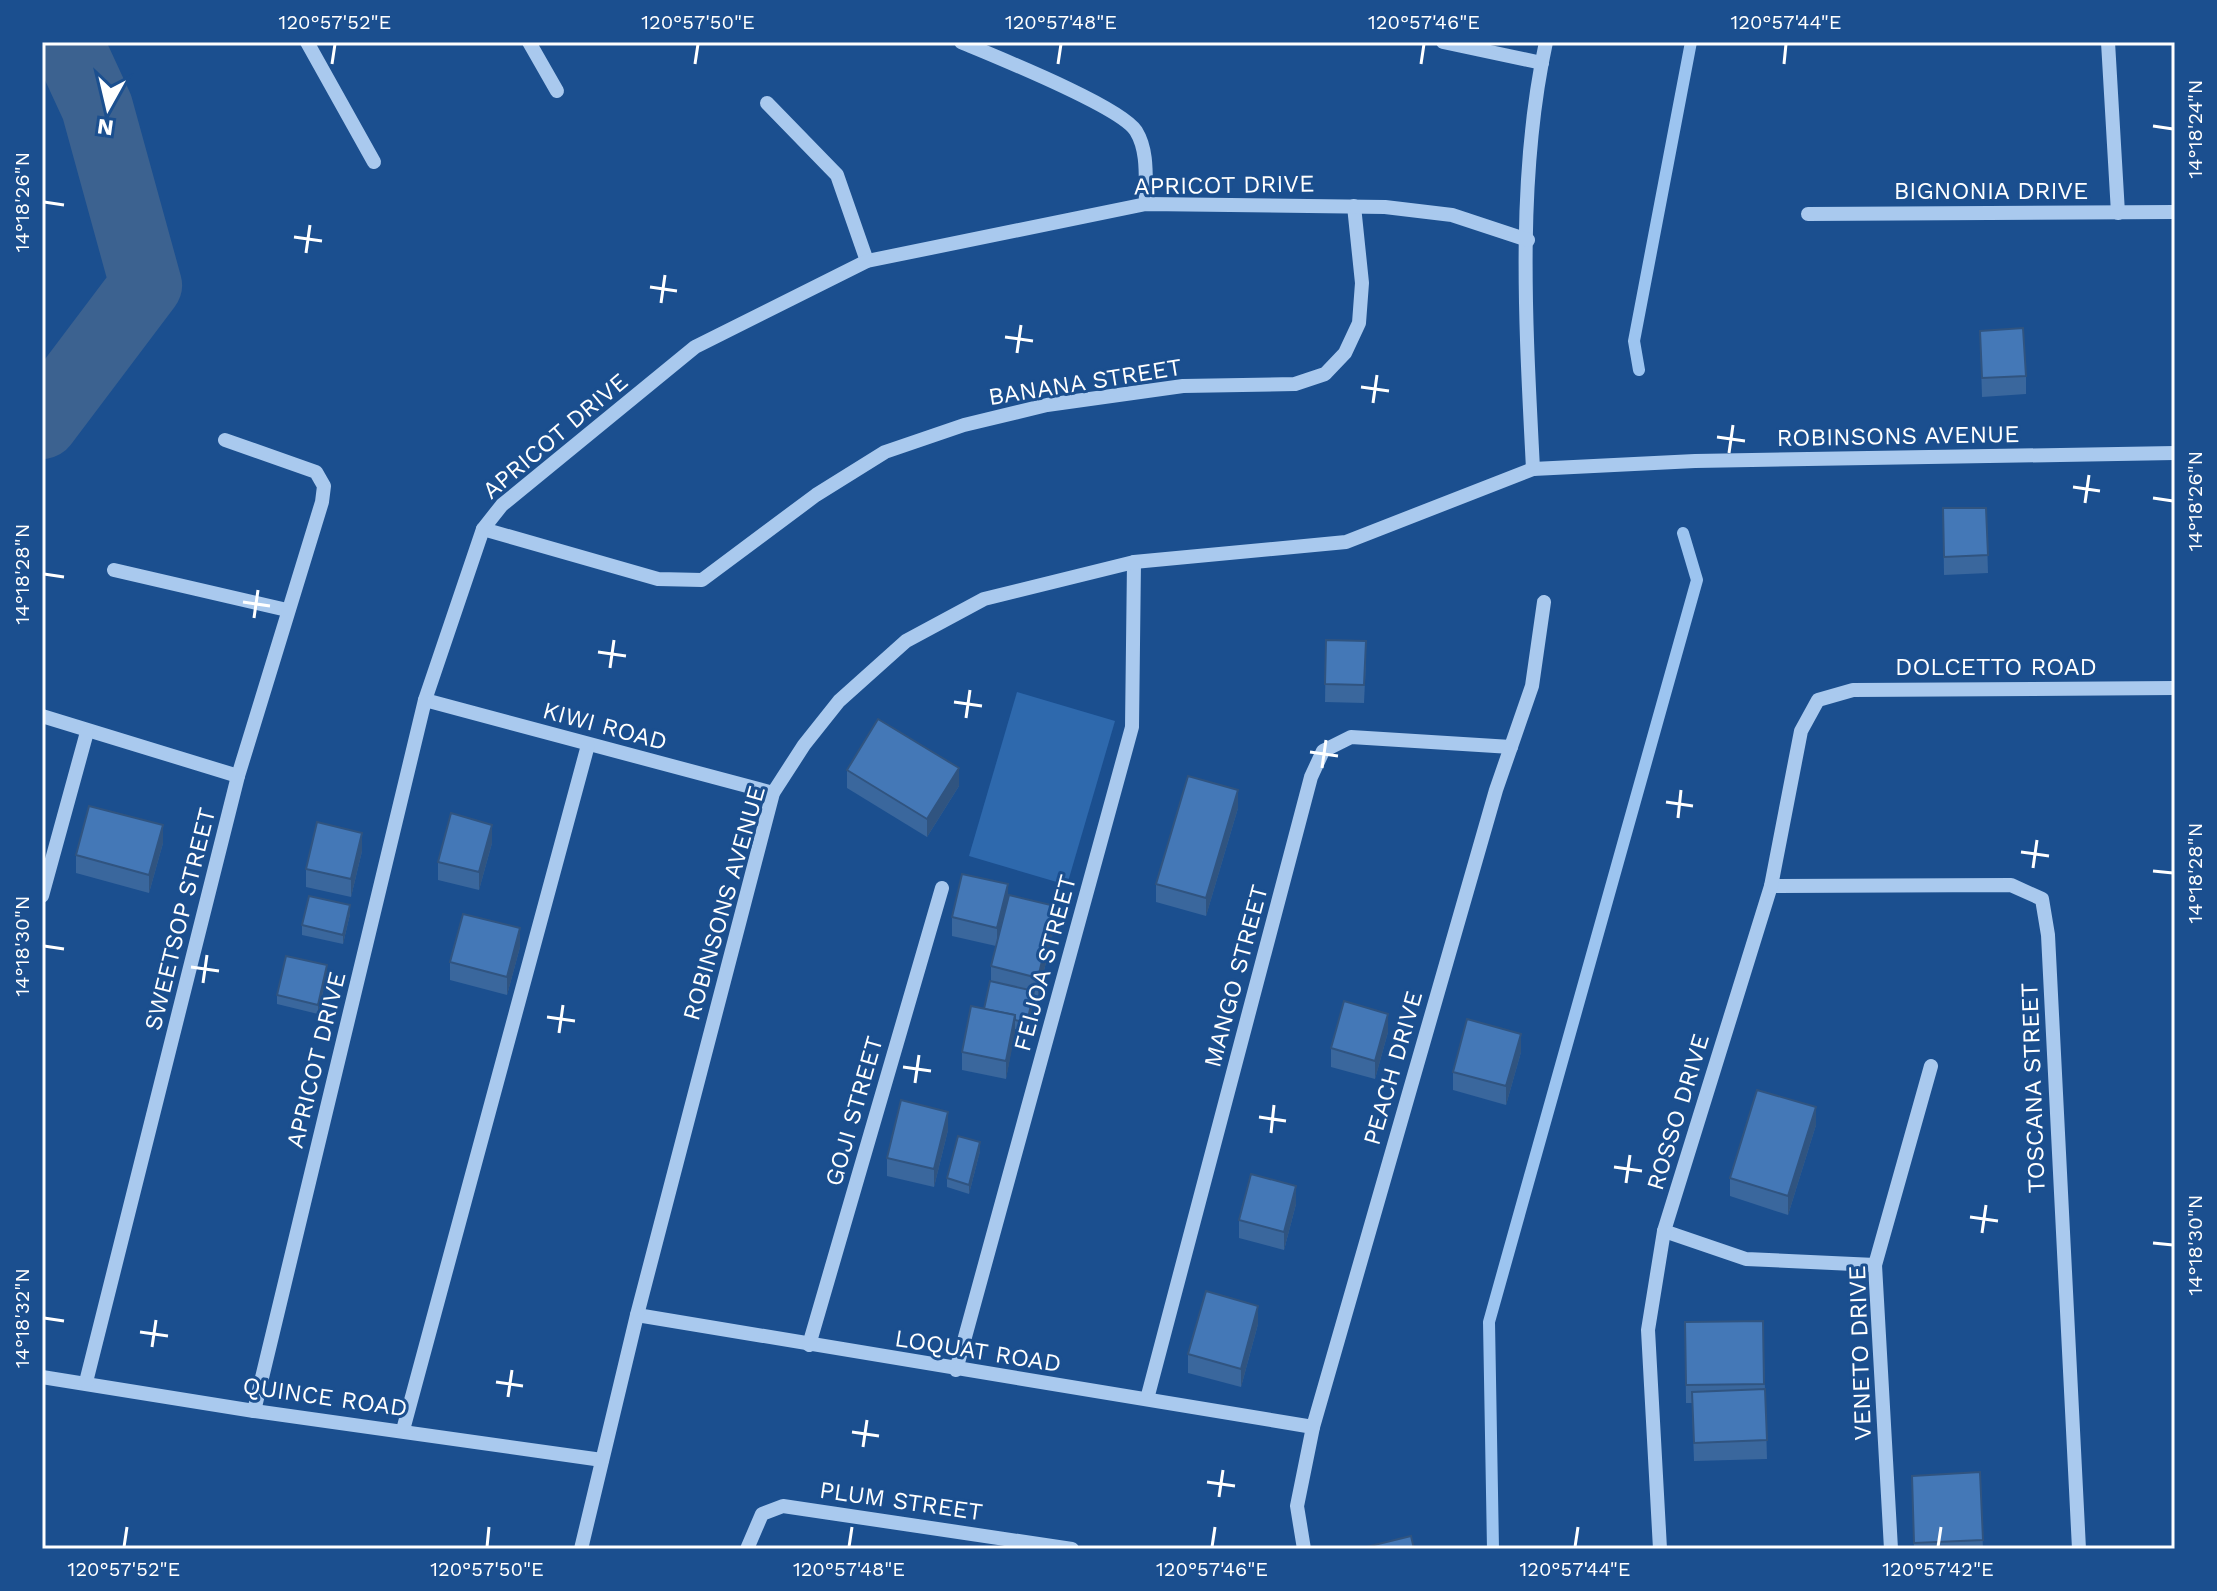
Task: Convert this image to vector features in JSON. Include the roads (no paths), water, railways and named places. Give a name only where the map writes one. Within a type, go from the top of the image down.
[{"type":"street","points":[[307,42],[374,162]]},
{"type":"street","points":[[529,42],[557,91]]},
{"type":"street","points":[[961,42],[1073,91],[1135,128],[1144,147],[1146,204]]},
{"type":"street","points":[[1443,42],[1542,63]]},
{"type":"street","points":[[1533,469],[1528,240],[1534,105],[1546,42]]},
{"type":"street","points":[[2108,42],[2118,213]]},
{"type":"street","points":[[767,103],[837,175],[867,261]]},
{"type":"street","name":"APRICOT DRIVE","points":[[254,1411],[425,700],[483,529],[502,505],[695,347],[867,261],[1146,204],[1354,206],[1452,215],[1528,240]]},
{"type":"street","name":"BANANA STREET","points":[[483,529],[658,579],[702,580],[816,495],[885,452],[964,425],[1062,403],[1183,386],[1295,384],[1325,374],[1345,353],[1359,323],[1362,283],[1354,206]]},
{"type":"street","name":"BIGNONIA DRIVE","points":[[1808,214],[2175,212]]},
{"type":"street","name":"SWEETSOP STREET","points":[[86,1382],[238,776],[322,502],[324,486],[316,472],[225,440]]},
{"type":"street","name":"ROBINSONS AVENUE","points":[[581,1549],[637,1315],[773,793],[804,745],[839,701],[906,641],[984,599],[1134,562],[1346,542],[1533,469],[1695,461],[2175,453]]},
{"type":"street","name":"FEIJOA STREET","points":[[956,1370],[1132,727],[1134,562]]},
{"type":"street","points":[[114,570],[287,610]]},
{"type":"street","name":"PEACH DRIVE","points":[[1304,1549],[1297,1506],[1313,1427],[1511,747],[1532,686],[1544,602]]},
{"type":"street","name":"DOLCETTO ROAD","points":[[1818,700],[1853,690],[2175,688]]},
{"type":"street","name":"KIWI ROAD","points":[[425,700],[773,793]]},
{"type":"street","name":"ROSSO DRIVE","points":[[1660,1549],[1648,1330],[1664,1231],[1771,886],[1801,731],[1818,700]]},
{"type":"street","points":[[42,716],[238,776]]},
{"type":"street","points":[[43,886],[87,732]]},
{"type":"street","name":"MANGO STREET","points":[[1147,1399],[1311,777],[1323,751],[1351,737],[1511,747]]},
{"type":"street","points":[[403,1430],[588,745]]},
{"type":"street","name":"TOSCANA STREET","points":[[1771,886],[2011,885],[2042,899],[2048,935],[2079,1549]]},
{"type":"street","name":"GOJI STREET","points":[[809,1345],[942,888]]},
{"type":"street","name":"VENETO DRIVE","points":[[1891,1549],[1875,1265],[1931,1066]]},
{"type":"street","points":[[1664,1231],[1746,1259],[1875,1265]]},
{"type":"street","name":"LOQUAT ROAD","points":[[637,1315],[1313,1427]]},
{"type":"street","name":"QUINCE ROAD","points":[[42,1377],[254,1411],[602,1460]]},
{"type":"street","name":"PLUM STREET","points":[[747,1549],[762,1514],[783,1506],[1072,1549]]},
{"type":"waterway","points":[[42,423],[146,285],[97,107],[67,42]]},
{"type":"waterway","points":[[1639,370],[1634,341],[1691,42]]},
{"type":"waterway","points":[[1493,1549],[1489,1322],[1697,580],[1683,533]]}]
